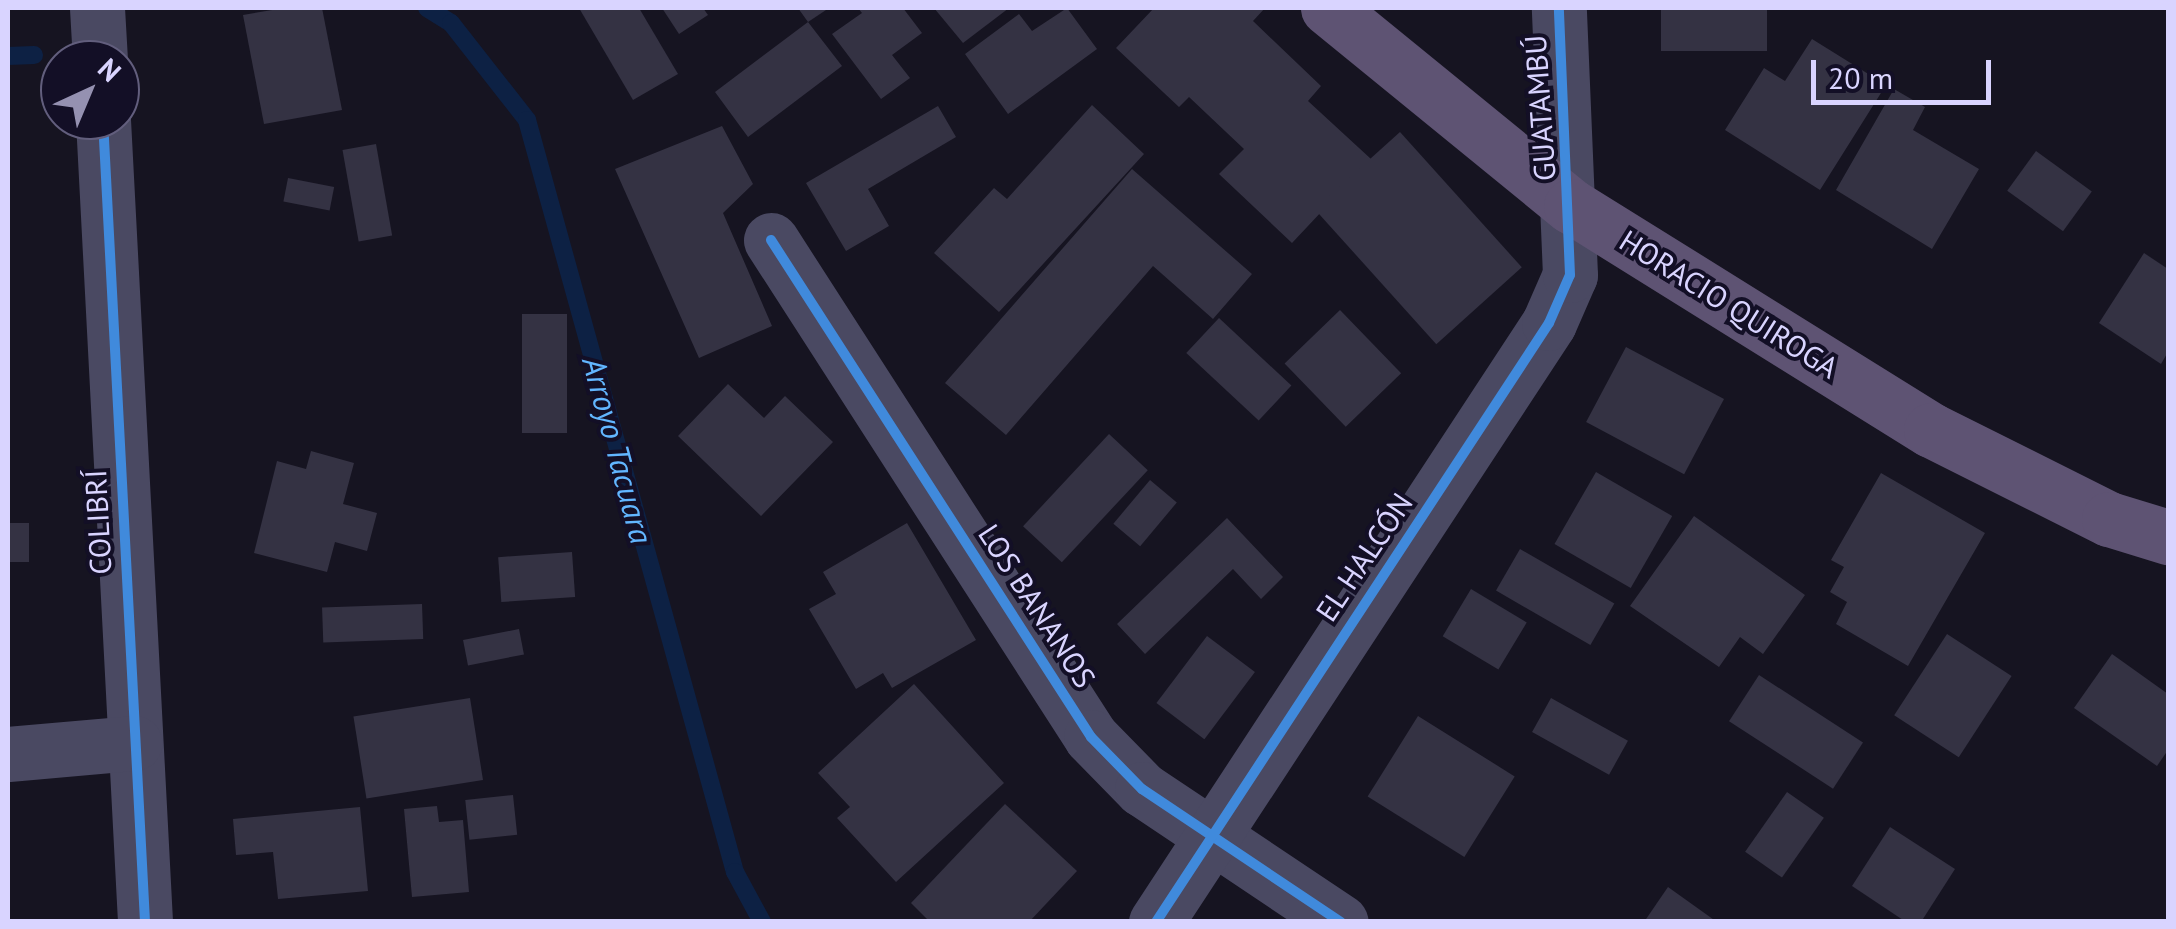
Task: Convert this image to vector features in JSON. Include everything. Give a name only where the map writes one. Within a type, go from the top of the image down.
[{"type":"main road","name":"HORACIO QUIROGA","points":[[1328,8],[1571,206],[1932,430],[2109,519],[2168,537]]},
{"type":"street","points":[[97,8],[99,40]]},
{"type":"street","name":"GUATAMBÚ","points":[[1558,8],[1571,206]]},
{"type":"street","name":"COLIBRÍ","points":[[104,140],[145,922]]},
{"type":"street","name":"EL HALCÓN","points":[[1156,922],[1207,837],[1550,323],[1570,275],[1571,206]]},
{"type":"street","name":"LOS BANANOS","points":[[771,240],[1091,737],[1142,789],[1207,837],[1341,922]]},
{"type":"street","points":[[8,754],[135,744]]},
{"type":"building","points":[[284,8],[322,8],[342,110],[264,124],[243,15]]},
{"type":"building","points":[[579,8],[639,8],[678,74],[633,100]]},
{"type":"building","points":[[662,8],[703,8],[708,15],[679,34]]},
{"type":"building","points":[[798,8],[829,8],[808,22]]},
{"type":"building","points":[[858,8],[903,8],[922,33],[892,55],[910,78],[881,99],[832,34],[862,13]]},
{"type":"building","points":[[934,8],[1009,8],[963,43]]},
{"type":"building","points":[[1067,8],[1097,49],[1008,114],[965,54],[1019,14],[1032,31]]},
{"type":"building","points":[[1154,8],[1265,8],[1253,21],[1321,86],[1308,101],[1371,159],[1292,243],[1219,174],[1244,149],[1189,97],[1179,107],[1116,48]]},
{"type":"building","points":[[1661,8],[1767,8],[1767,51],[1661,51]]},
{"type":"building","points":[[808,22],[842,66],[748,137],[715,92]]},
{"type":"building","points":[[1812,39],[1886,85],[1820,190],[1725,130],[1764,68],[1785,81]]},
{"type":"building","points":[[1894,89],[1925,107],[1913,130],[1979,169],[1932,249],[1836,190]]},
{"type":"building","points":[[1092,105],[1144,154],[999,312],[934,253],[994,188],[1007,199]]},
{"type":"building","points":[[938,106],[956,137],[868,189],[889,226],[846,251],[806,183]]},
{"type":"building","points":[[722,126],[753,184],[723,213],[772,326],[699,358],[615,169]]},
{"type":"building","points":[[1400,132],[1522,267],[1436,344],[1315,209]]},
{"type":"building","points":[[376,144],[392,236],[359,241],[343,150]]},
{"type":"building","points":[[2036,151],[2092,192],[2063,231],[2007,191]]},
{"type":"building","points":[[1132,169],[1252,274],[1213,319],[1153,266],[1006,435],[945,383]]},
{"type":"building","points":[[288,178],[334,187],[330,211],[283,202]]},
{"type":"building","points":[[2144,253],[2168,269],[2168,352],[2161,364],[2099,323]]},
{"type":"building","points":[[1340,310],[1401,373],[1346,427],[1285,363]]},
{"type":"building","points":[[522,314],[567,314],[567,433],[522,433]]},
{"type":"building","points":[[1219,318],[1291,386],[1259,421],[1186,353]]},
{"type":"building","points":[[1626,347],[1724,399],[1684,474],[1586,422]]},
{"type":"building","points":[[728,384],[764,418],[785,396],[833,442],[761,516],[678,436]]},
{"type":"building","points":[[1109,434],[1148,470],[1062,562],[1023,526]]},
{"type":"building","points":[[311,451],[354,463],[343,504],[377,513],[367,551],[335,542],[327,572],[254,553],[277,461],[306,469]]},
{"type":"building","points":[[1596,472],[1672,516],[1631,588],[1554,544]]},
{"type":"building","points":[[1881,473],[1985,533],[1908,666],[1836,624],[1847,602],[1830,592],[1844,567],[1831,560]]},
{"type":"building","points":[[1150,480],[1177,502],[1140,546],[1113,524]]},
{"type":"building","points":[[1694,516],[1805,595],[1763,654],[1740,637],[1719,667],[1630,606]]},
{"type":"building","points":[[1227,518],[1283,577],[1261,599],[1233,569],[1145,654],[1117,624]]},
{"type":"building","points":[[8,523],[29,523],[29,562],[8,562]]},
{"type":"building","points":[[907,523],[976,640],[892,688],[883,673],[856,689],[809,609],[836,594],[823,572]]},
{"type":"building","points":[[1520,549],[1614,604],[1590,645],[1496,591]]},
{"type":"building","points":[[572,552],[575,597],[501,602],[498,557]]},
{"type":"building","points":[[1471,589],[1527,622],[1498,670],[1443,636]]},
{"type":"building","points":[[422,604],[423,639],[323,642],[322,607]]},
{"type":"building","points":[[519,629],[524,655],[468,665],[463,640]]},
{"type":"building","points":[[1947,634],[2012,676],[1959,757],[1894,715]]},
{"type":"building","points":[[1207,636],[1255,672],[1204,739],[1156,703]]},
{"type":"building","points":[[2112,654],[2168,694],[2168,750],[2157,766],[2074,708]]},
{"type":"building","points":[[1759,675],[1863,743],[1833,789],[1729,721]]},
{"type":"building","points":[[914,684],[1004,783],[896,882],[837,818],[850,807],[818,773]]},
{"type":"building","points":[[470,698],[483,780],[366,798],[353,716]]},
{"type":"building","points":[[1551,698],[1628,741],[1609,775],[1532,732]]},
{"type":"building","points":[[1418,716],[1515,776],[1464,857],[1368,797]]},
{"type":"building","points":[[1787,792],[1824,818],[1782,878],[1745,852]]},
{"type":"building","points":[[513,795],[517,835],[469,840],[465,800]]},
{"type":"building","points":[[1005,804],[1077,871],[1029,922],[930,922],[911,903]]},
{"type":"building","points":[[437,806],[439,822],[463,820],[469,892],[412,897],[404,809]]},
{"type":"building","points":[[360,807],[368,891],[278,899],[273,852],[236,855],[233,819]]},
{"type":"building","points":[[1890,827],[1955,869],[1921,922],[1906,922],[1852,886]]},
{"type":"building","points":[[1668,887],[1717,922],[1644,922]]},
{"type":"waterway","name":"Arroyo Tacuara","points":[[427,8],[451,23],[527,120],[735,872],[762,922]]},
{"type":"waterway","name":"Arroyo Tacuara","points":[[8,56],[34,55]]},
{"type":"cycle path","points":[[1156,922],[1549,323],[1570,275],[1559,8]]},
{"type":"cycle path","points":[[104,140],[145,922]]},
{"type":"cycle path","points":[[771,240],[1091,737],[1142,789],[1341,922]]}]
